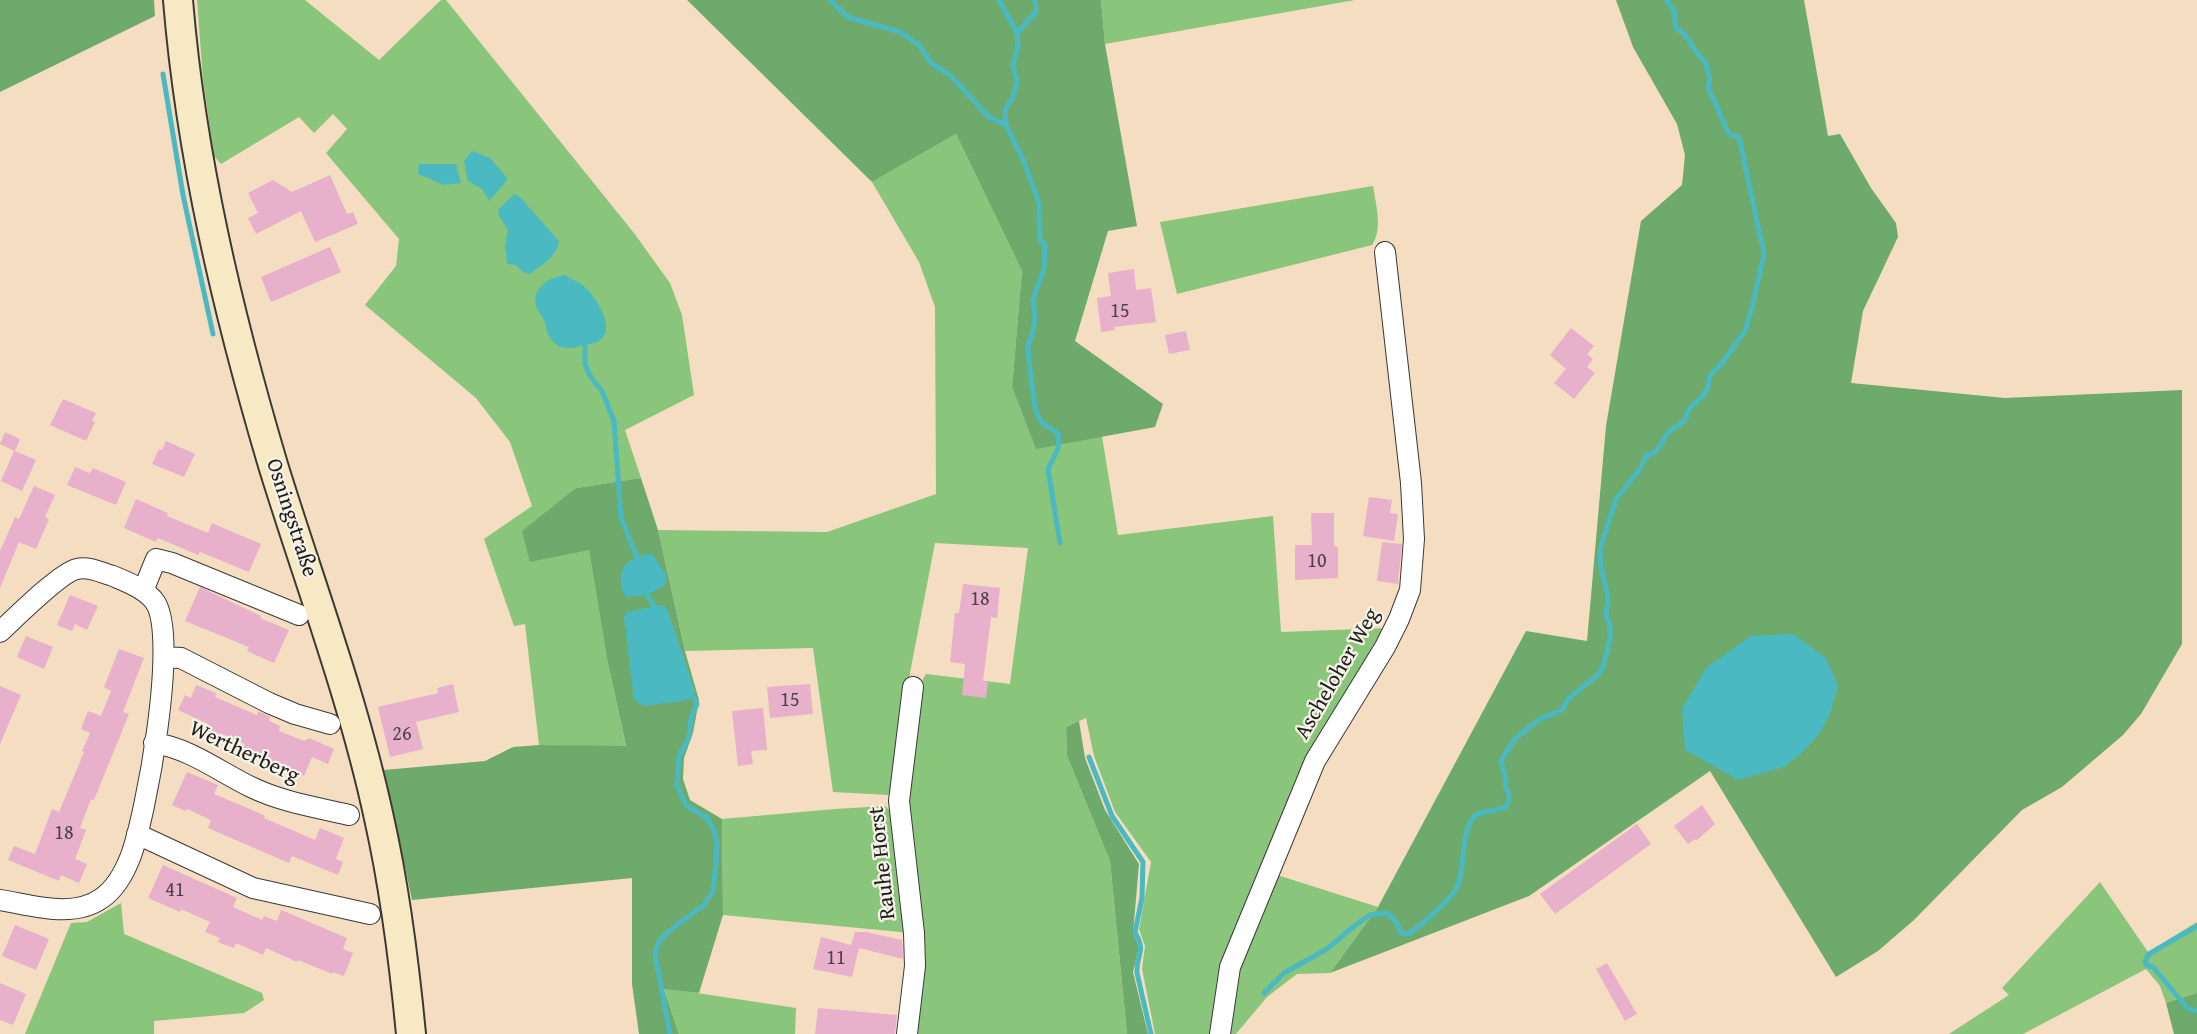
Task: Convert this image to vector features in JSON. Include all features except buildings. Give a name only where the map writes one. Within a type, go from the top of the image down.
[{"type":"street","name":"Osningstraße","points":[[178,0],[184,58],[204,191],[219,263],[270,455],[326,626],[379,817],[399,915],[411,1034]]},
{"type":"street","name":"Ascheloher Weg","points":[[1220,1034],[1230,967],[1315,761],[1385,647],[1410,590],[1414,539],[1411,483],[1385,252]]},
{"type":"street","points":[[143,591],[156,559],[172,563],[299,615]]},
{"type":"street","name":"Wertherberg","points":[[0,632],[56,581],[77,569],[93,569],[118,578],[143,591],[156,603],[161,622],[164,657],[154,743],[137,834],[123,873],[112,890],[101,899],[76,909],[0,900]]},
{"type":"street","points":[[164,657],[181,658],[269,703],[295,714],[330,724]]},
{"type":"street","name":"Rauhe Horst","points":[[907,1034],[915,966],[914,933],[899,801],[913,687]]},
{"type":"street","name":"Wertherberg","points":[[154,743],[171,745],[282,800],[349,815]]},
{"type":"street","points":[[137,834],[253,888],[370,914]]},
{"type":"green space","points":[[0,0],[154,0],[155,16],[0,92]]},
{"type":"green space","points":[[197,0],[305,0],[379,60],[441,0],[446,0],[634,233],[670,283],[682,315],[694,395],[625,430],[641,478],[576,488],[530,562],[589,549],[607,659],[626,747],[539,745],[525,624],[514,626],[484,539],[532,506],[510,442],[476,398],[365,305],[396,266],[399,239],[326,153],[347,129],[333,114],[314,133],[299,117],[221,164],[214,156],[203,80]]},
{"type":"green space","points":[[687,0],[1101,0],[1105,44],[1137,226],[1108,231],[1075,341],[1163,404],[1155,427],[1036,449],[1012,387],[1022,271],[956,134],[872,182]]},
{"type":"green space","points":[[1101,0],[1355,0],[1105,44]]},
{"type":"green space","points":[[1616,0],[1804,0],[1828,136],[1840,134],[1871,188],[1896,223],[1898,237],[1863,311],[1851,383],[2005,398],[2182,390],[2182,644],[2141,714],[2123,735],[2062,787],[2022,810],[1914,920],[1878,951],[1836,977],[1710,771],[1529,896],[1330,973],[1378,907],[1526,631],[1587,641],[1606,426],[1641,221],[1682,185],[1685,155],[1677,124],[1633,47]]},
{"type":"green space","points":[[956,134],[1022,271],[1012,387],[1036,448],[1102,436],[1118,535],[1273,516],[1281,632],[1388,628],[1313,751],[1213,1034],[1155,1034],[1142,969],[1145,946],[1139,929],[1151,862],[1115,812],[1094,756],[1086,718],[1066,727],[1067,756],[1110,861],[1127,1034],[913,1034],[906,780],[919,686],[926,674],[1010,684],[1028,548],[935,543],[910,673],[894,790],[888,795],[833,792],[813,648],[685,651],[658,530],[827,532],[936,494],[935,307],[919,262],[872,182]]},
{"type":"green space","points":[[1373,186],[1378,224],[1372,245],[1177,294],[1160,222]]},
{"type":"green space","points":[[641,478],[658,530],[685,651],[699,700],[693,733],[684,758],[683,779],[690,800],[722,819],[723,915],[699,993],[664,989],[679,1034],[639,1034],[632,984],[632,878],[412,900],[384,770],[485,761],[513,747],[626,746],[607,659],[589,550],[530,562],[522,531],[576,488]]},
{"type":"green space","points":[[1079,721],[1085,758],[1105,810],[1139,864],[1133,933],[1139,947],[1133,972],[1148,1034],[1127,1034],[1110,861],[1067,756],[1066,727]]},
{"type":"green space","points":[[885,806],[896,816],[911,933],[723,915],[722,819]]},
{"type":"green space","points":[[1274,874],[1378,907],[1330,973],[1297,974],[1267,997],[1236,1034],[1228,1034],[1237,968]]},
{"type":"green space","points":[[2100,882],[2148,952],[2197,922],[2197,993],[2166,1003],[2160,986],[2146,969],[2023,1034],[1949,1034],[2009,995],[2002,988]]},
{"type":"green space","points":[[121,903],[124,934],[262,993],[264,1000],[244,1013],[154,1021],[154,1034],[25,1034],[71,923],[87,922]]},
{"type":"green space","points":[[664,988],[796,1008],[795,1034],[679,1034]]},
{"type":"green space","points":[[2197,993],[2197,1034],[2174,1034],[2166,1003]]},
{"type":"water","points":[[472,151],[490,158],[508,179],[489,201],[482,189],[468,181],[464,161]]},
{"type":"water","points":[[419,164],[456,164],[461,183],[444,185],[418,174]]},
{"type":"water","points":[[514,194],[519,196],[559,241],[552,256],[530,274],[523,272],[516,265],[507,264],[505,245],[508,230],[498,210]]},
{"type":"water","points":[[565,275],[585,287],[595,298],[603,314],[606,331],[597,342],[573,348],[563,347],[554,343],[548,334],[544,320],[537,309],[536,296],[538,290],[547,281]]},
{"type":"water","points":[[648,554],[653,555],[667,576],[665,585],[647,595],[626,597],[621,583],[624,567],[631,560]]},
{"type":"water","points":[[662,605],[667,608],[695,691],[689,700],[644,706],[634,700],[624,617],[627,612]]},
{"type":"water","points":[[1793,634],[1826,658],[1838,686],[1830,714],[1820,733],[1803,752],[1784,767],[1738,780],[1685,750],[1682,709],[1706,668],[1751,636]]},
{"type":"waterway","points":[[830,0],[848,17],[900,32],[919,45],[932,64],[950,75],[989,117],[1006,125]]},
{"type":"waterway","points":[[999,0],[1017,33],[1018,47],[1013,65],[1017,82],[1013,97],[1005,110],[1006,125],[1025,164],[1039,203],[1040,240],[1045,245],[1044,269],[1033,300],[1035,315],[1033,333],[1028,345],[1035,409],[1042,423],[1059,434],[1058,449],[1048,469],[1060,543]]},
{"type":"waterway","points":[[1017,33],[1036,12],[1035,0]]},
{"type":"waterway","points":[[1264,993],[1284,973],[1327,949],[1370,915],[1387,913],[1395,920],[1401,933],[1408,934],[1453,894],[1459,881],[1465,838],[1472,820],[1478,814],[1506,807],[1509,801],[1501,760],[1515,739],[1538,720],[1562,710],[1568,699],[1598,675],[1603,667],[1610,640],[1610,626],[1606,614],[1608,597],[1600,554],[1616,499],[1640,469],[1646,456],[1655,452],[1668,433],[1684,421],[1690,408],[1706,391],[1709,377],[1745,331],[1764,254],[1739,137],[1729,134],[1708,87],[1710,79],[1705,61],[1685,35],[1676,28],[1674,10],[1666,0]]},
{"type":"waterway","points":[[163,74],[183,195],[213,334]]},
{"type":"waterway","points":[[585,345],[585,364],[590,376],[602,391],[614,421],[621,518],[639,562]]},
{"type":"waterway","points":[[646,588],[647,595],[658,612]]},
{"type":"waterway","points":[[670,1034],[655,954],[659,941],[704,905],[713,891],[716,865],[717,843],[714,830],[707,818],[686,805],[677,786],[679,757],[689,736],[691,718],[697,704],[689,690]]},
{"type":"waterway","points":[[1089,757],[1112,816],[1143,862],[1142,898],[1135,932],[1141,949],[1137,973],[1151,1034]]},
{"type":"waterway","points":[[2197,926],[2149,954],[2145,961],[2146,965],[2153,967],[2187,1008],[2197,1011]]}]
